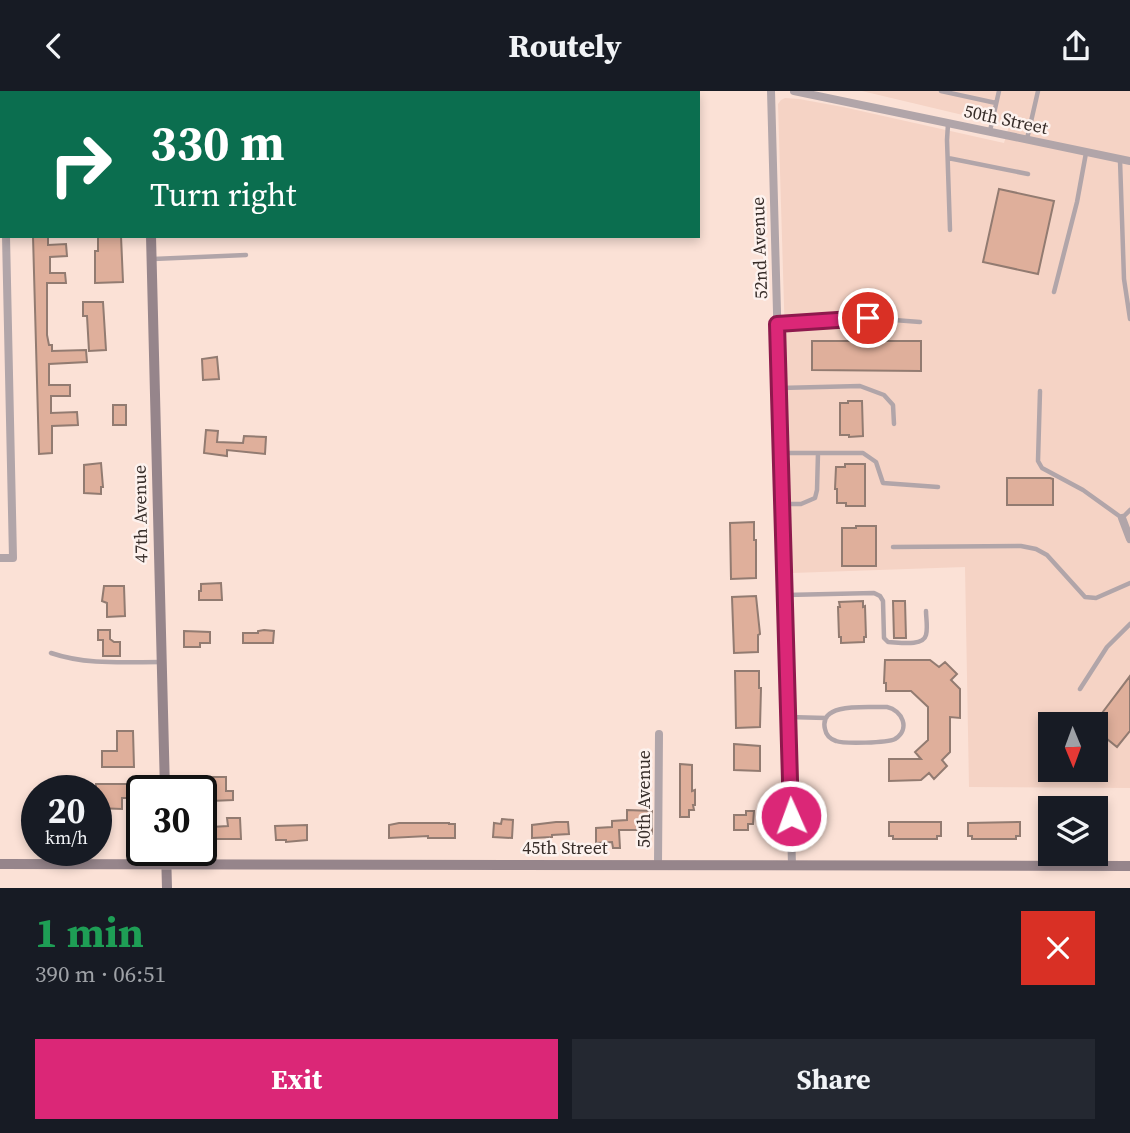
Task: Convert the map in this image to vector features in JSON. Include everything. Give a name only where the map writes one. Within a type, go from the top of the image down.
[{"type":"street","name":"52nd Avenue","points":[[771,91],[792,865]]},
{"type":"street","name":"50th Street","points":[[794,91],[1130,161]]},
{"type":"street","points":[[0,558],[13,558],[6,238]]},
{"type":"street","name":"47th Avenue","points":[[151,238],[165,775]]},
{"type":"street","points":[[1122,517],[1130,539]]},
{"type":"street","name":"50th Avenue","points":[[658,865],[659,734]]},
{"type":"street","name":"45th Street","points":[[0,864],[126,864]]},
{"type":"street","name":"45th Street","points":[[217,864],[1130,866]]},
{"type":"street","points":[[166,866],[167,888]]},
{"type":"lane","points":[[941,91],[996,103]]},
{"type":"lane","points":[[990,132],[999,91]]},
{"type":"lane","points":[[1027,140],[1038,91]]},
{"type":"lane","points":[[948,123],[950,230]]},
{"type":"lane","points":[[1054,292],[1077,202],[1086,152]]},
{"type":"lane","points":[[948,158],[1028,174]]},
{"type":"lane","points":[[1120,159],[1124,279],[1130,319]]},
{"type":"lane","points":[[152,259],[246,255]]},
{"type":"lane","points":[[777,324],[868,318],[920,322]]},
{"type":"lane","points":[[779,389],[860,386],[884,395],[893,405],[894,424]]},
{"type":"lane","points":[[1040,391],[1038,461],[1042,468],[1083,490],[1122,517],[1130,510]]},
{"type":"lane","points":[[781,453],[863,453],[876,462],[883,483],[938,487]]},
{"type":"lane","points":[[782,504],[801,503],[815,498],[818,453]]},
{"type":"lane","points":[[893,547],[1021,546],[1036,549],[1047,555],[1085,597],[1096,598],[1130,583]]},
{"type":"lane","points":[[785,595],[874,593],[883,601],[884,638],[887,642],[919,642],[923,639],[926,636],[926,611]]},
{"type":"lane","points":[[1080,689],[1108,647],[1130,624]]},
{"type":"lane","points":[[51,653],[93,662],[161,662]]},
{"type":"lane","points":[[887,707],[893,708],[902,716],[904,727],[893,740],[842,742],[828,736],[824,726],[826,718],[836,709],[887,707]]},
{"type":"lane","points":[[788,717],[826,718]]},
{"type":"shaded area","points":[[862,91],[1130,91],[1130,788],[969,787],[965,567],[792,573],[778,104],[785,98],[799,99],[1004,143],[1009,126]]},
{"type":"building","points":[[999,189],[1054,201],[1038,274],[983,262]]},
{"type":"building","points":[[33,238],[48,238],[48,245],[66,244],[67,256],[50,257],[50,273],[65,273],[66,283],[47,283],[49,345],[52,345],[52,351],[86,350],[87,362],[49,364],[49,385],[70,385],[70,396],[51,396],[51,413],[77,412],[78,425],[52,426],[52,453],[39,454]]},
{"type":"building","points":[[98,238],[121,238],[123,282],[95,283],[95,251],[98,251]]},
{"type":"building","points":[[83,302],[103,302],[106,350],[89,351],[87,316],[83,316]]},
{"type":"building","points":[[812,341],[921,341],[921,371],[812,370]]},
{"type":"building","points":[[217,357],[219,379],[203,380],[202,359]]},
{"type":"building","points":[[862,401],[863,436],[840,435],[840,403]]},
{"type":"building","points":[[113,405],[126,405],[126,425],[113,425]]},
{"type":"building","points":[[206,430],[218,431],[217,442],[243,443],[244,436],[266,437],[265,454],[227,450],[227,456],[204,453]]},
{"type":"building","points":[[101,463],[101,494],[84,493],[84,465]]},
{"type":"building","points":[[845,464],[865,464],[865,506],[837,503],[836,467],[845,467]]},
{"type":"building","points":[[1007,478],[1053,479],[1053,505],[1007,505]]},
{"type":"building","points":[[754,522],[756,578],[731,579],[730,523]]},
{"type":"building","points":[[876,526],[876,566],[842,566],[842,528]]},
{"type":"building","points":[[221,583],[222,600],[199,600],[201,584]]},
{"type":"building","points":[[104,586],[124,586],[125,616],[107,617],[107,603],[102,601]]},
{"type":"building","points":[[756,596],[760,634],[758,652],[734,653],[732,597]]},
{"type":"building","points":[[863,601],[866,637],[864,642],[841,643],[839,602]]},
{"type":"building","points":[[893,601],[905,601],[906,638],[894,638]]},
{"type":"building","points":[[98,630],[110,630],[110,639],[120,642],[120,656],[103,656],[103,640],[98,640]]},
{"type":"building","points":[[264,630],[274,631],[273,643],[243,643],[243,633],[258,633]]},
{"type":"building","points":[[184,631],[210,632],[210,643],[200,643],[200,647],[184,647]]},
{"type":"building","points":[[885,660],[930,660],[939,667],[945,662],[957,674],[951,680],[960,689],[960,718],[950,717],[950,752],[942,760],[947,766],[934,779],[929,773],[921,780],[889,781],[889,759],[921,759],[915,752],[928,740],[928,707],[911,691],[886,691]]},
{"type":"building","points":[[735,671],[759,671],[760,727],[736,728]]},
{"type":"building","points":[[1130,676],[1130,731],[1117,747],[1108,740],[1108,712],[1103,712]]},
{"type":"building","points":[[117,731],[133,731],[134,767],[102,767],[102,751],[117,751]]},
{"type":"building","points":[[734,744],[760,746],[760,771],[734,770]]},
{"type":"building","points":[[680,764],[692,765],[695,805],[694,810],[689,810],[689,817],[680,817]]},
{"type":"building","points":[[217,777],[226,777],[226,791],[233,791],[233,800],[217,801]]},
{"type":"building","points":[[112,784],[126,784],[126,798],[122,798],[122,809],[112,809]]},
{"type":"building","points":[[627,810],[652,811],[652,834],[641,834],[641,830],[619,830],[620,848],[613,848],[612,842],[596,843],[596,828],[612,827],[612,821],[627,820]]},
{"type":"building","points":[[746,811],[754,811],[753,824],[748,824],[748,830],[734,830],[734,815],[746,815]]},
{"type":"building","points":[[227,818],[240,818],[241,839],[217,839],[217,827],[228,826]]},
{"type":"building","points":[[502,819],[513,820],[512,838],[493,837],[494,823],[501,824]]},
{"type":"building","points":[[568,822],[569,834],[532,838],[532,825]]},
{"type":"building","points":[[889,822],[941,822],[941,836],[937,836],[937,839],[893,839],[893,836],[889,836]]},
{"type":"building","points":[[1020,822],[1020,836],[1016,836],[1016,839],[972,839],[972,836],[968,836],[968,823]]},
{"type":"building","points":[[455,824],[455,838],[389,838],[389,825]]},
{"type":"building","points":[[307,825],[307,840],[276,840],[275,826]]},
{"type":"route","points":[[791,816],[777,324],[868,318]]}]
